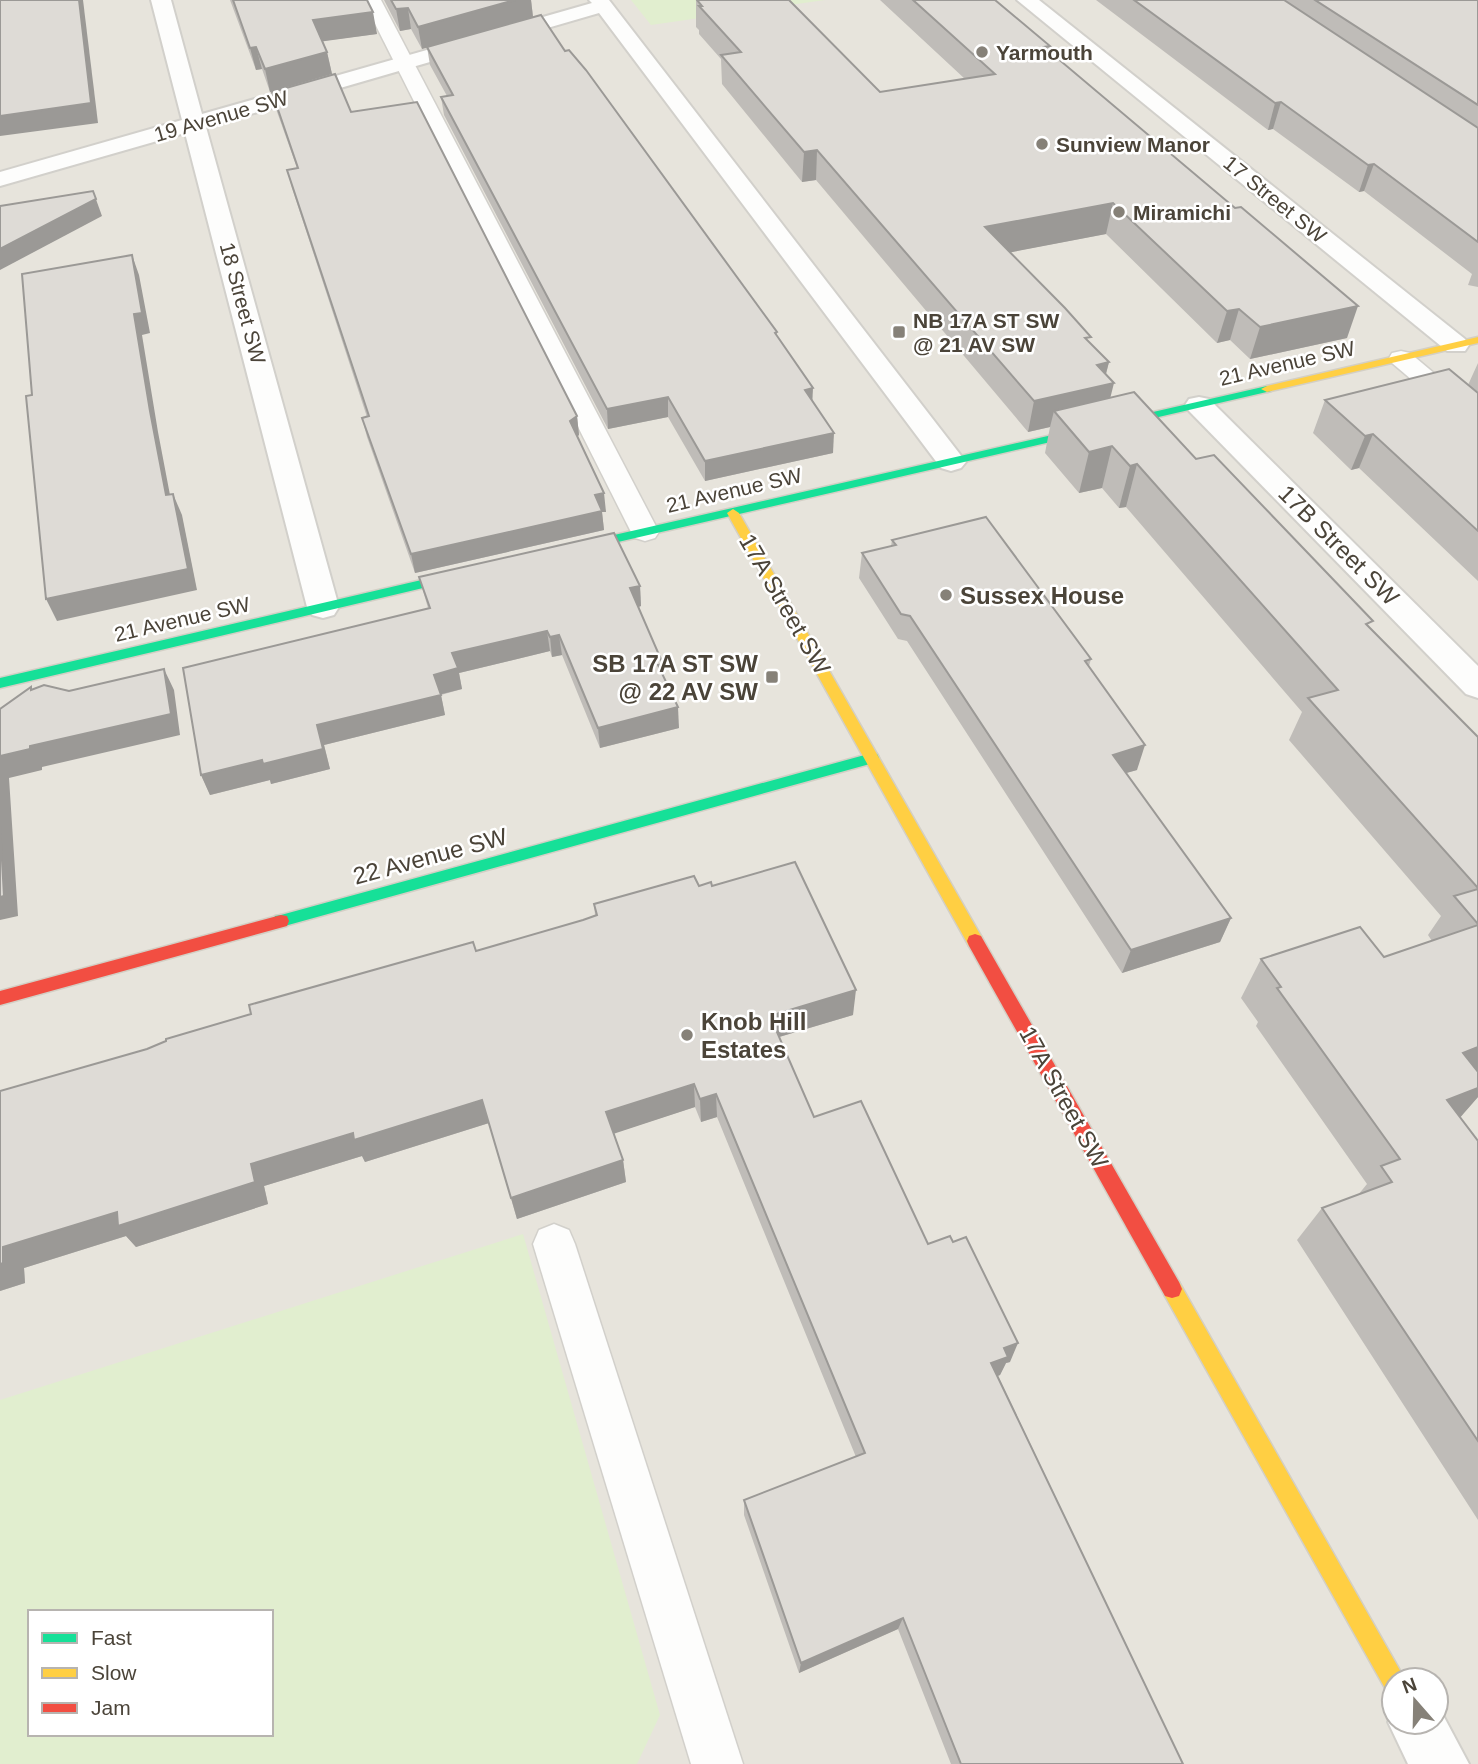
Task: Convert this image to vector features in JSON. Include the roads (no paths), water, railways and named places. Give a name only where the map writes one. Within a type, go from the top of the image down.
[{"type":"street","name":"18 Street SW","points":[[161,0],[323,607]]},
{"type":"street","name":"17 Street SW","points":[[1027,0],[1467,342]]},
{"type":"street","name":"19 Avenue SW","points":[[0,180],[601,3]]},
{"type":"street","points":[[601,3],[951,462]]},
{"type":"street","name":"21 Avenue SW","points":[[551,554],[1467,342]]},
{"type":"street","name":"17B Street SW","points":[[1199,405],[1478,686]]},
{"type":"street","name":"17A Street SW","points":[[733,513],[1385,1666]]},
{"type":"street","name":"21 Avenue SW","points":[[0,683],[484,569]]},
{"type":"street","name":"22 Avenue SW","points":[[0,998],[872,758]]},
{"type":"street","points":[[1424,1736],[1440,1764]]},
{"type":"lane","points":[[372,0],[645,532]]},
{"type":"lane","points":[[1401,358],[1478,423]]},
{"type":"lane","points":[[554,1244],[718,1764]]},
{"type":"place","name":"Yarmouth","points":[[982,52]]},
{"type":"place","name":"Sunview Manor","points":[[1042,144]]},
{"type":"place","name":"Miramichi","points":[[1119,212]]},
{"type":"place","name":"NB 17A ST SW @ 21 AV SW","points":[[899,332]]},
{"type":"place","name":"Sussex House","points":[[946,595]]},
{"type":"place","name":"SB 17A ST SW @ 22 AV SW","points":[[772,677]]},
{"type":"place","name":"Knob Hill Estates","points":[[687,1035]]}]
